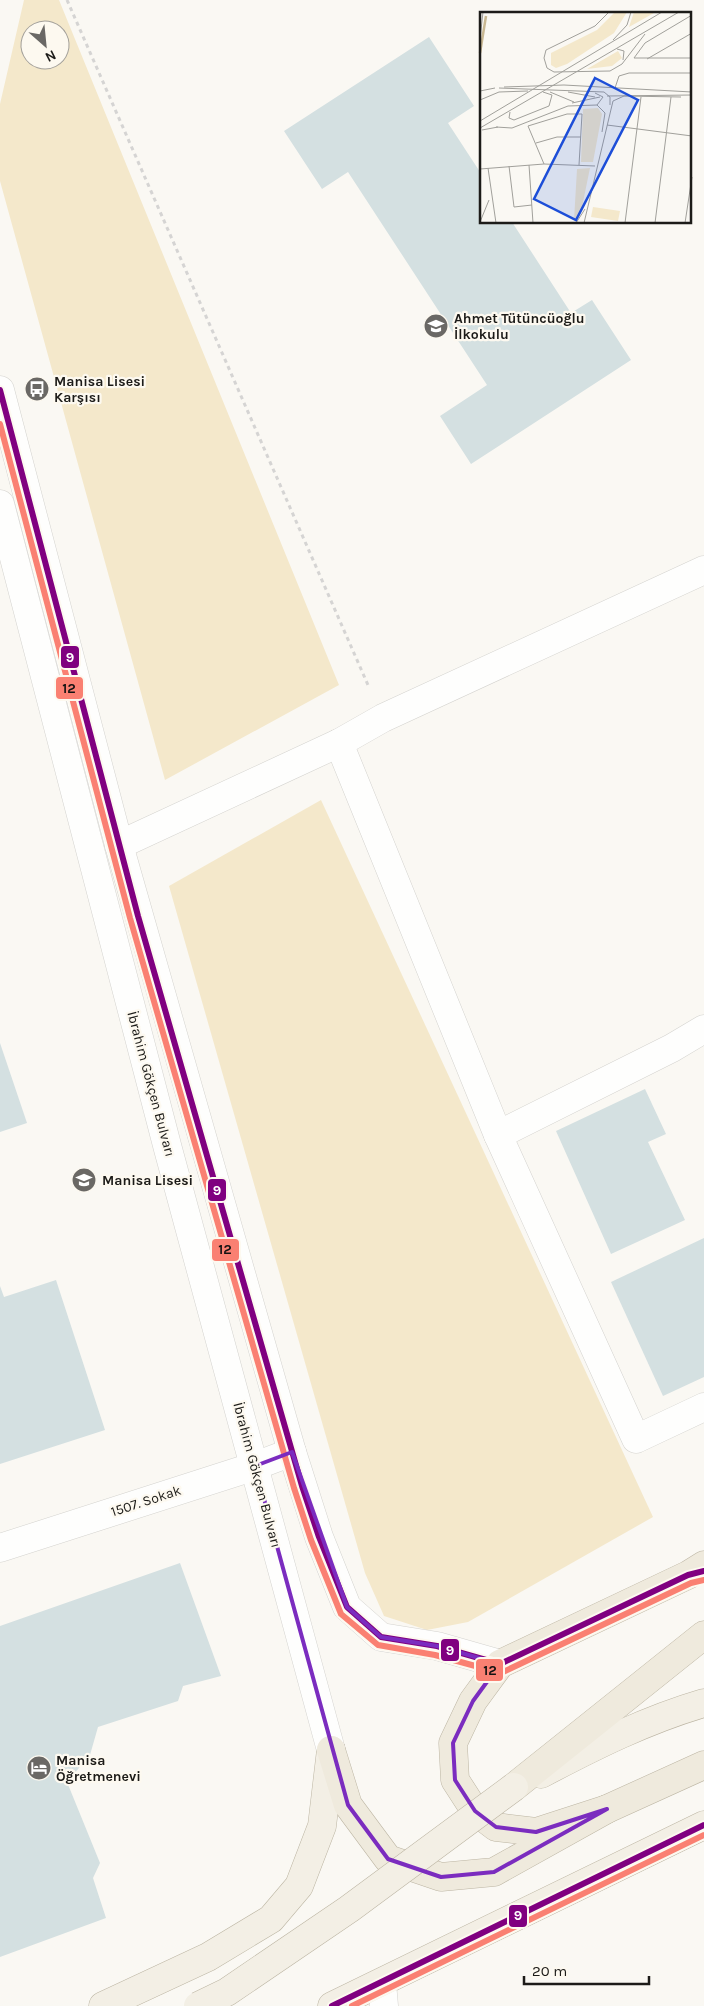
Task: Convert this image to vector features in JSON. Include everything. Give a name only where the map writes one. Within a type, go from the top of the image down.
[{"type":"highway","points":[[606,1809],[536,1832],[496,1827],[475,1811],[455,1780],[453,1743],[473,1701],[500,1664],[699,1570]]},
{"type":"highway","points":[[514,1787],[704,1635]]},
{"type":"highway","points":[[331,1750],[348,1805],[388,1859],[440,1877],[494,1872],[606,1809],[704,1765]]},
{"type":"main road","points":[[0,390],[119,845],[292,1452],[319,1537],[347,1607],[382,1637],[437,1646],[500,1664]]},
{"type":"main road","name":"İbrahim Gökçen Bulvarı","points":[[0,504],[168,1149],[331,1750]]},
{"type":"main road","points":[[119,845],[339,743],[383,718],[704,570]]},
{"type":"main road","points":[[339,743],[498,1135],[636,1439],[704,1407]]},
{"type":"main road","points":[[498,1135],[672,1048],[704,1030]]},
{"type":"main road","name":"1507. Sokak","points":[[0,1548],[292,1452]]},
{"type":"main road","points":[[198,2006],[227,1992],[349,1909],[514,1787],[611,1738],[665,1715],[704,1703]]},
{"type":"main road","points":[[103,2006],[208,1957],[271,1919],[299,1886],[322,1826],[331,1750]]},
{"type":"main road","points":[[332,2006],[383,1994],[704,1825]]},
{"type":"path","points":[[67,0],[383,718]]},
{"type":"highlighted area","points":[[292,1452],[347,1607],[381,1637],[437,1646],[500,1664],[473,1701],[453,1743],[455,1780],[475,1811],[496,1827],[536,1832],[607,1809],[494,1872],[441,1877],[388,1859],[348,1805],[255,1466]]},
{"type":"shaded area","points":[[24,0],[59,0],[67,20],[20,20],[20,70],[70,70],[70,27],[339,685],[165,780],[0,181],[0,104]]},
{"type":"shaded area","points":[[321,800],[653,1517],[468,1622],[427,1630],[384,1616],[365,1573],[169,886]]},
{"type":"building","name":"Ahmet Tütüncüoğlu İlkokulu","points":[[429,37],[474,106],[448,123],[480,172],[480,224],[513,224],[571,313],[592,300],[631,360],[471,464],[440,416],[487,385],[348,172],[322,189],[284,131]]},
{"type":"building","points":[[0,1043],[27,1123],[0,1132]]},
{"type":"building","points":[[645,1089],[666,1134],[648,1142],[685,1220],[611,1254],[556,1131]]},
{"type":"building","points":[[704,1238],[704,1377],[663,1396],[611,1282]]},
{"type":"building","points":[[56,1280],[105,1430],[0,1464],[0,1286],[4,1297]]},
{"type":"building","name":"Manisa Öğretmenevi","points":[[180,1563],[221,1676],[183,1686],[178,1701],[98,1727],[90,1755],[67,1782],[100,1863],[93,1878],[106,1918],[0,1957],[0,1626]]},
{"type":"transit line","name":"9","points":[[0,390],[138,916],[302,1486],[319,1537],[347,1607],[381,1637],[437,1646],[500,1664],[688,1575],[704,1571]]},
{"type":"transit line","name":"12","points":[[0,424],[130,918],[294,1488],[311,1540],[341,1614],[378,1645],[435,1655],[501,1673],[691,1583],[704,1580]]},
{"type":"transit line","name":"9","points":[[332,2006],[704,1825]]},
{"type":"transit line","name":"12","points":[[352,2006],[704,1835]]},
{"type":"place","name":"Ahmet Tütüncüoğlu İlkokulu","points":[[436,326]]},
{"type":"place","name":"Manisa Lisesi Karşısı","points":[[37,389]]},
{"type":"place","name":"Manisa Lisesi","points":[[84,1180]]},
{"type":"place","name":"Manisa Öğretmenevi","points":[[39,1768]]}]
